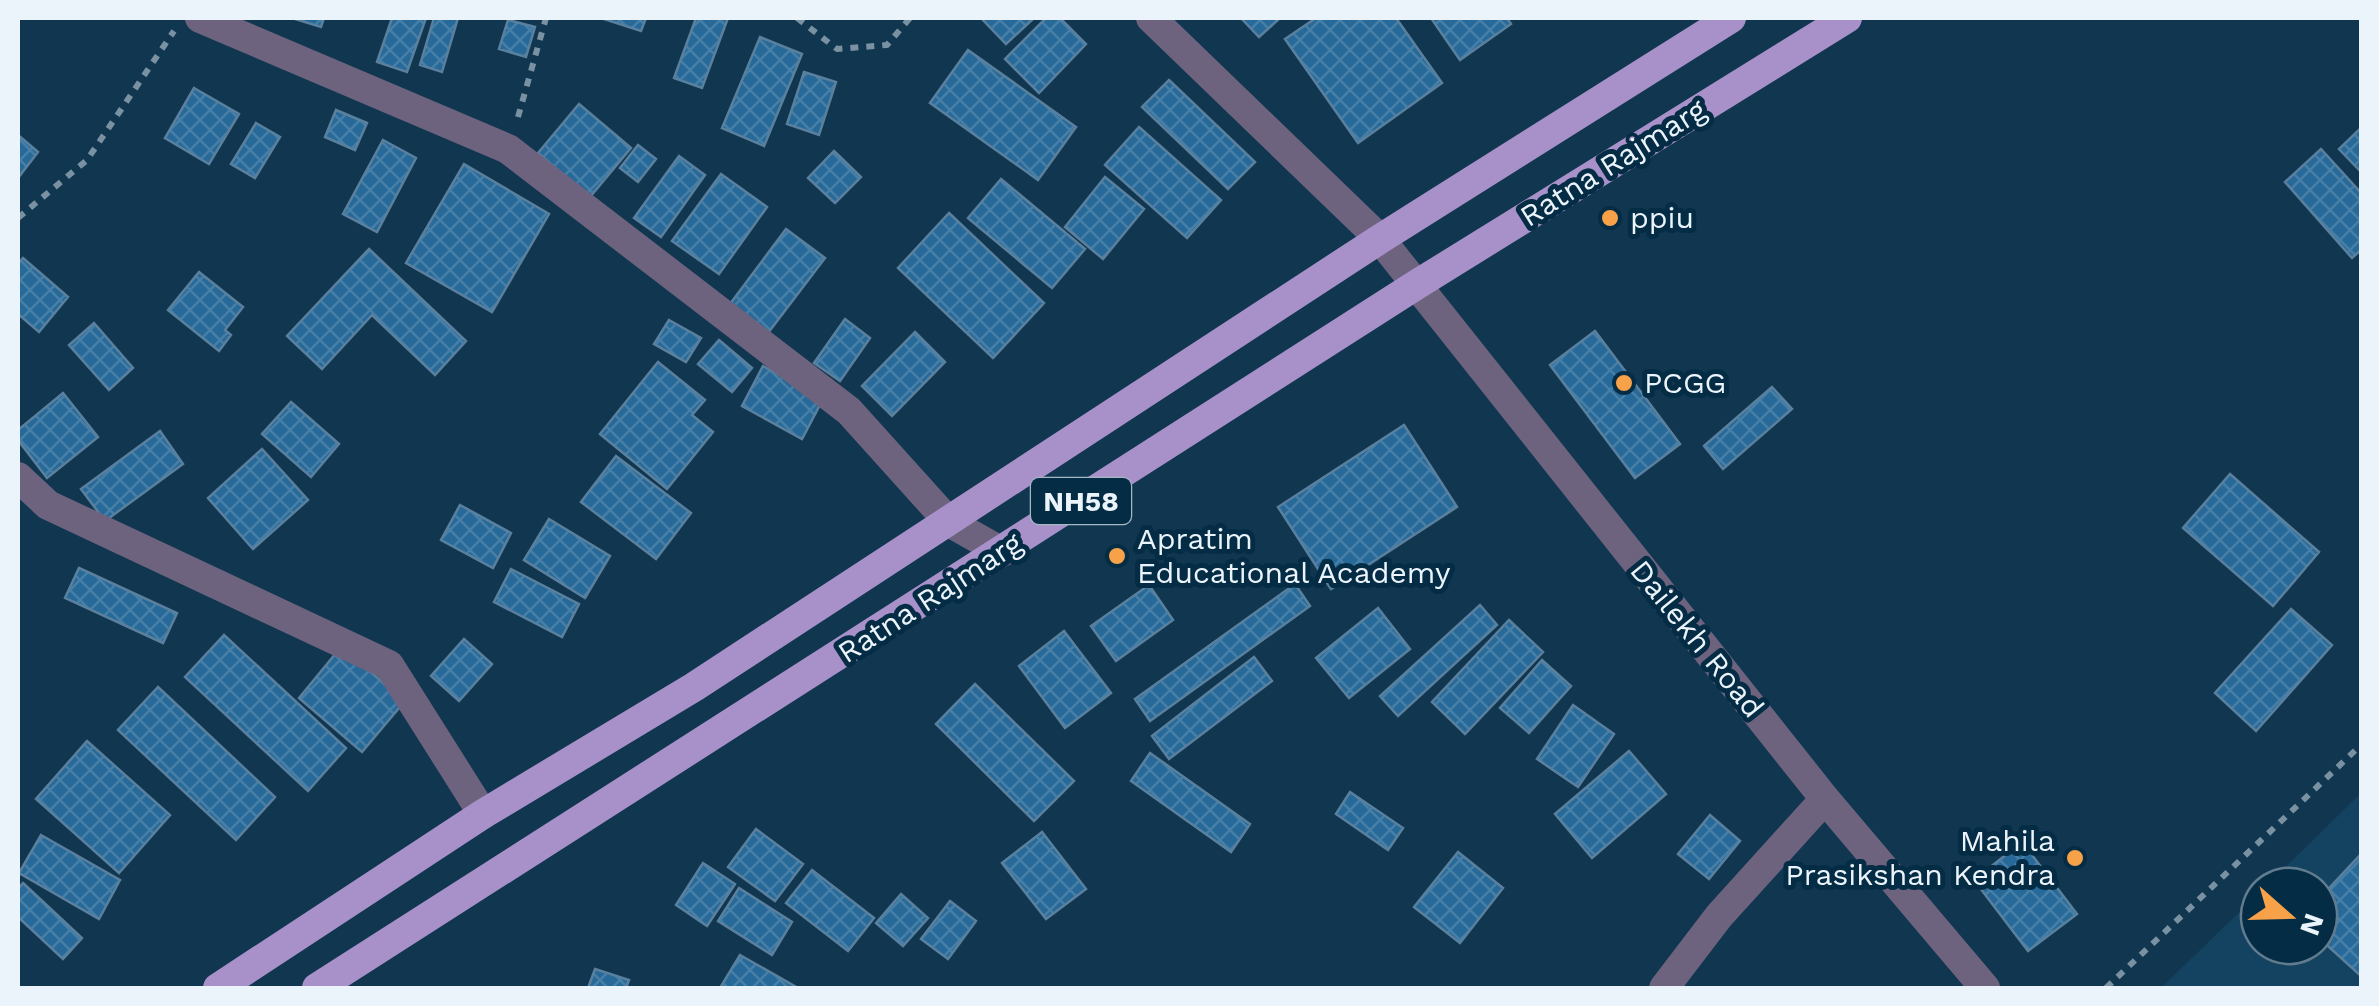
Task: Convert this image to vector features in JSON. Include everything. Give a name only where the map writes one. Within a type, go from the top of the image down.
[{"type":"main road","name":"Ratna Rajmarg","points":[[218,988],[483,814],[694,687],[1380,239],[1731,18]]},
{"type":"main road","name":"Ratna Rajmarg","points":[[317,988],[1416,285],[1847,18]]},
{"type":"street","points":[[200,18],[508,149],[849,411],[949,522],[1002,552]]},
{"type":"street","name":"Dailekh Road","points":[[1162,21],[1380,239],[1825,799],[1985,988]]},
{"type":"street","points":[[18,477],[48,504],[389,665],[483,814]]},
{"type":"street","points":[[1664,988],[1720,916],[1825,799]]},
{"type":"path","points":[[18,218],[86,160],[183,18]]},
{"type":"path","points":[[508,149],[546,18]]},
{"type":"path","points":[[797,18],[837,49],[887,45],[910,18]]},
{"type":"path","points":[[2106,988],[2362,744]]},
{"type":"shaded area","points":[[2361,793],[2361,988],[2161,988],[2239,912],[2239,966],[2339,966],[2339,866],[2286,866]]},
{"type":"building","points":[[292,18],[324,18],[321,27]]},
{"type":"building","points":[[392,18],[426,18],[407,72],[377,62]]},
{"type":"building","points":[[434,18],[458,18],[442,72],[420,65]]},
{"type":"building","points":[[601,18],[646,18],[641,31]]},
{"type":"building","points":[[696,18],[728,18],[702,88],[674,78]]},
{"type":"building","points":[[981,18],[1034,18],[1006,44]]},
{"type":"building","points":[[1046,18],[1060,18],[1086,44],[1039,93],[1005,59]]},
{"type":"building","points":[[1241,18],[1280,18],[1259,37]]},
{"type":"building","points":[[1316,18],[1396,18],[1442,83],[1358,143],[1285,39]]},
{"type":"building","points":[[1431,18],[1507,18],[1511,24],[1460,60]]},
{"type":"building","points":[[508,20],[535,27],[526,57],[499,49]]},
{"type":"building","points":[[760,37],[802,54],[764,146],[722,128]]},
{"type":"building","points":[[968,50],[1076,127],[1038,180],[930,103]]},
{"type":"building","points":[[804,72],[836,82],[819,135],[787,124]]},
{"type":"building","points":[[1169,80],[1255,162],[1228,189],[1142,107]]},
{"type":"building","points":[[194,88],[239,114],[209,164],[165,138]]},
{"type":"building","points":[[579,104],[631,148],[590,197],[538,153]]},
{"type":"building","points":[[336,110],[367,123],[355,150],[325,137]]},
{"type":"building","points":[[256,123],[280,137],[255,178],[231,164]]},
{"type":"building","points":[[1139,127],[1221,200],[1187,238],[1105,165]]},
{"type":"building","points":[[2362,127],[2362,173],[2339,149]]},
{"type":"building","points":[[18,135],[38,152],[18,178]]},
{"type":"building","points":[[383,140],[416,158],[377,232],[343,214]]},
{"type":"building","points":[[638,145],[656,159],[638,182],[620,168]]},
{"type":"building","points":[[2321,149],[2362,194],[2362,249],[2352,258],[2285,182]]},
{"type":"building","points":[[834,151],[861,177],[835,203],[808,178]]},
{"type":"building","points":[[679,156],[705,175],[661,237],[634,218]]},
{"type":"building","points":[[464,164],[549,214],[492,312],[406,263]]},
{"type":"building","points":[[721,174],[767,207],[719,274],[672,241]]},
{"type":"building","points":[[1105,177],[1144,209],[1103,259],[1065,227]]},
{"type":"building","points":[[1001,179],[1085,249],[1052,288],[968,218]]},
{"type":"building","points":[[949,213],[1044,303],[993,358],[898,268]]},
{"type":"building","points":[[786,229],[825,258],[768,333],[730,304]]},
{"type":"building","points":[[369,249],[466,341],[435,375],[372,315],[322,369],[287,336]]},
{"type":"building","points":[[23,258],[68,297],[39,332],[18,314],[18,264]]},
{"type":"building","points":[[199,272],[243,307],[225,330],[231,335],[219,351],[168,310]]},
{"type":"building","points":[[845,319],[870,338],[840,381],[814,363]]},
{"type":"building","points":[[669,320],[701,338],[686,362],[654,344]]},
{"type":"building","points":[[94,323],[133,368],[109,390],[69,345]]},
{"type":"building","points":[[1595,331],[1680,444],[1635,478],[1550,365]]},
{"type":"building","points":[[915,332],[945,362],[892,416],[862,386]]},
{"type":"building","points":[[719,340],[752,368],[732,392],[698,364]]},
{"type":"building","points":[[658,362],[705,400],[692,415],[713,432],[667,489],[600,434]]},
{"type":"building","points":[[763,366],[823,399],[802,439],[742,406]]},
{"type":"building","points":[[1772,387],[1792,409],[1723,469],[1704,446]]},
{"type":"building","points":[[63,393],[98,437],[47,478],[18,440],[18,430]]},
{"type":"building","points":[[291,402],[339,444],[311,477],[262,434]]},
{"type":"building","points":[[1404,425],[1457,507],[1331,589],[1278,507]]},
{"type":"building","points":[[160,431],[183,464],[105,521],[81,489]]},
{"type":"building","points":[[262,449],[308,500],[253,549],[208,498]]},
{"type":"building","points":[[616,456],[691,513],[656,559],[581,502]]},
{"type":"building","points":[[2230,474],[2319,552],[2273,606],[2183,528]]},
{"type":"building","points":[[460,505],[511,533],[493,568],[441,540]]},
{"type":"building","points":[[549,519],[610,556],[585,598],[524,560]]},
{"type":"building","points":[[79,568],[177,613],[163,643],[65,598]]},
{"type":"building","points":[[511,569],[579,604],[562,637],[494,602]]},
{"type":"building","points":[[1295,584],[1310,606],[1150,721],[1135,699]]},
{"type":"building","points":[[1149,585],[1173,620],[1116,661],[1091,626]]},
{"type":"building","points":[[1480,605],[1497,625],[1398,716],[1380,696]]},
{"type":"building","points":[[1378,608],[1410,649],[1349,698],[1316,658]]},
{"type":"building","points":[[2291,609],[2332,645],[2256,731],[2215,693]]},
{"type":"building","points":[[1509,620],[1543,652],[1465,734],[1432,702]]},
{"type":"building","points":[[1064,631],[1111,693],[1065,728],[1019,666]]},
{"type":"building","points":[[224,635],[346,748],[308,791],[185,677]]},
{"type":"building","points":[[464,639],[492,664],[459,701],[431,676]]},
{"type":"building","points":[[341,647],[405,701],[362,752],[299,698]]},
{"type":"building","points":[[1254,657],[1272,681],[1169,759],[1152,736]]},
{"type":"building","points":[[1542,660],[1571,686],[1529,733],[1500,708]]},
{"type":"building","points":[[975,684],[1074,781],[1034,821],[936,724]]},
{"type":"building","points":[[158,687],[275,797],[236,840],[118,730]]},
{"type":"building","points":[[1573,705],[1614,734],[1578,787],[1537,759]]},
{"type":"building","points":[[87,741],[170,815],[119,873],[36,799]]},
{"type":"building","points":[[1629,751],[1666,794],[1592,858],[1555,814]]},
{"type":"building","points":[[1150,753],[1250,824],[1231,852],[1131,781]]},
{"type":"building","points":[[1350,792],[1403,828],[1388,850],[1336,814]]},
{"type":"building","points":[[1710,815],[1740,841],[1709,879],[1678,854]]},
{"type":"building","points":[[756,829],[803,864],[775,901],[728,867]]},
{"type":"building","points":[[1042,832],[1086,889],[1046,919],[1002,863]]},
{"type":"building","points":[[41,835],[120,880],[99,919],[19,873]]},
{"type":"building","points":[[2022,842],[2077,914],[2028,951],[1974,880]]},
{"type":"building","points":[[1458,852],[1503,888],[1460,943],[1414,907]]},
{"type":"building","points":[[2362,853],[2362,977],[2339,956],[2339,878]]},
{"type":"building","points":[[703,863],[735,884],[707,926],[676,905]]},
{"type":"building","points":[[812,870],[874,918],[848,951],[786,903]]},
{"type":"building","points":[[23,883],[82,938],[63,959],[18,917],[18,889]]},
{"type":"building","points":[[739,888],[792,922],[772,955],[718,921]]},
{"type":"building","points":[[901,894],[928,918],[903,946],[876,923]]},
{"type":"building","points":[[950,901],[976,921],[948,959],[921,939]]},
{"type":"building","points":[[740,955],[798,988],[720,988]]},
{"type":"building","points":[[595,969],[629,980],[626,988],[588,988]]},
{"type":"place","name":"ppiu","points":[[1610,218]]},
{"type":"place","name":"PCGG","points":[[1624,383]]},
{"type":"place","name":"Apratim Educational Academy","points":[[1117,556]]},
{"type":"place","name":"Mahila Prasikshan Kendra","points":[[2075,858]]}]
